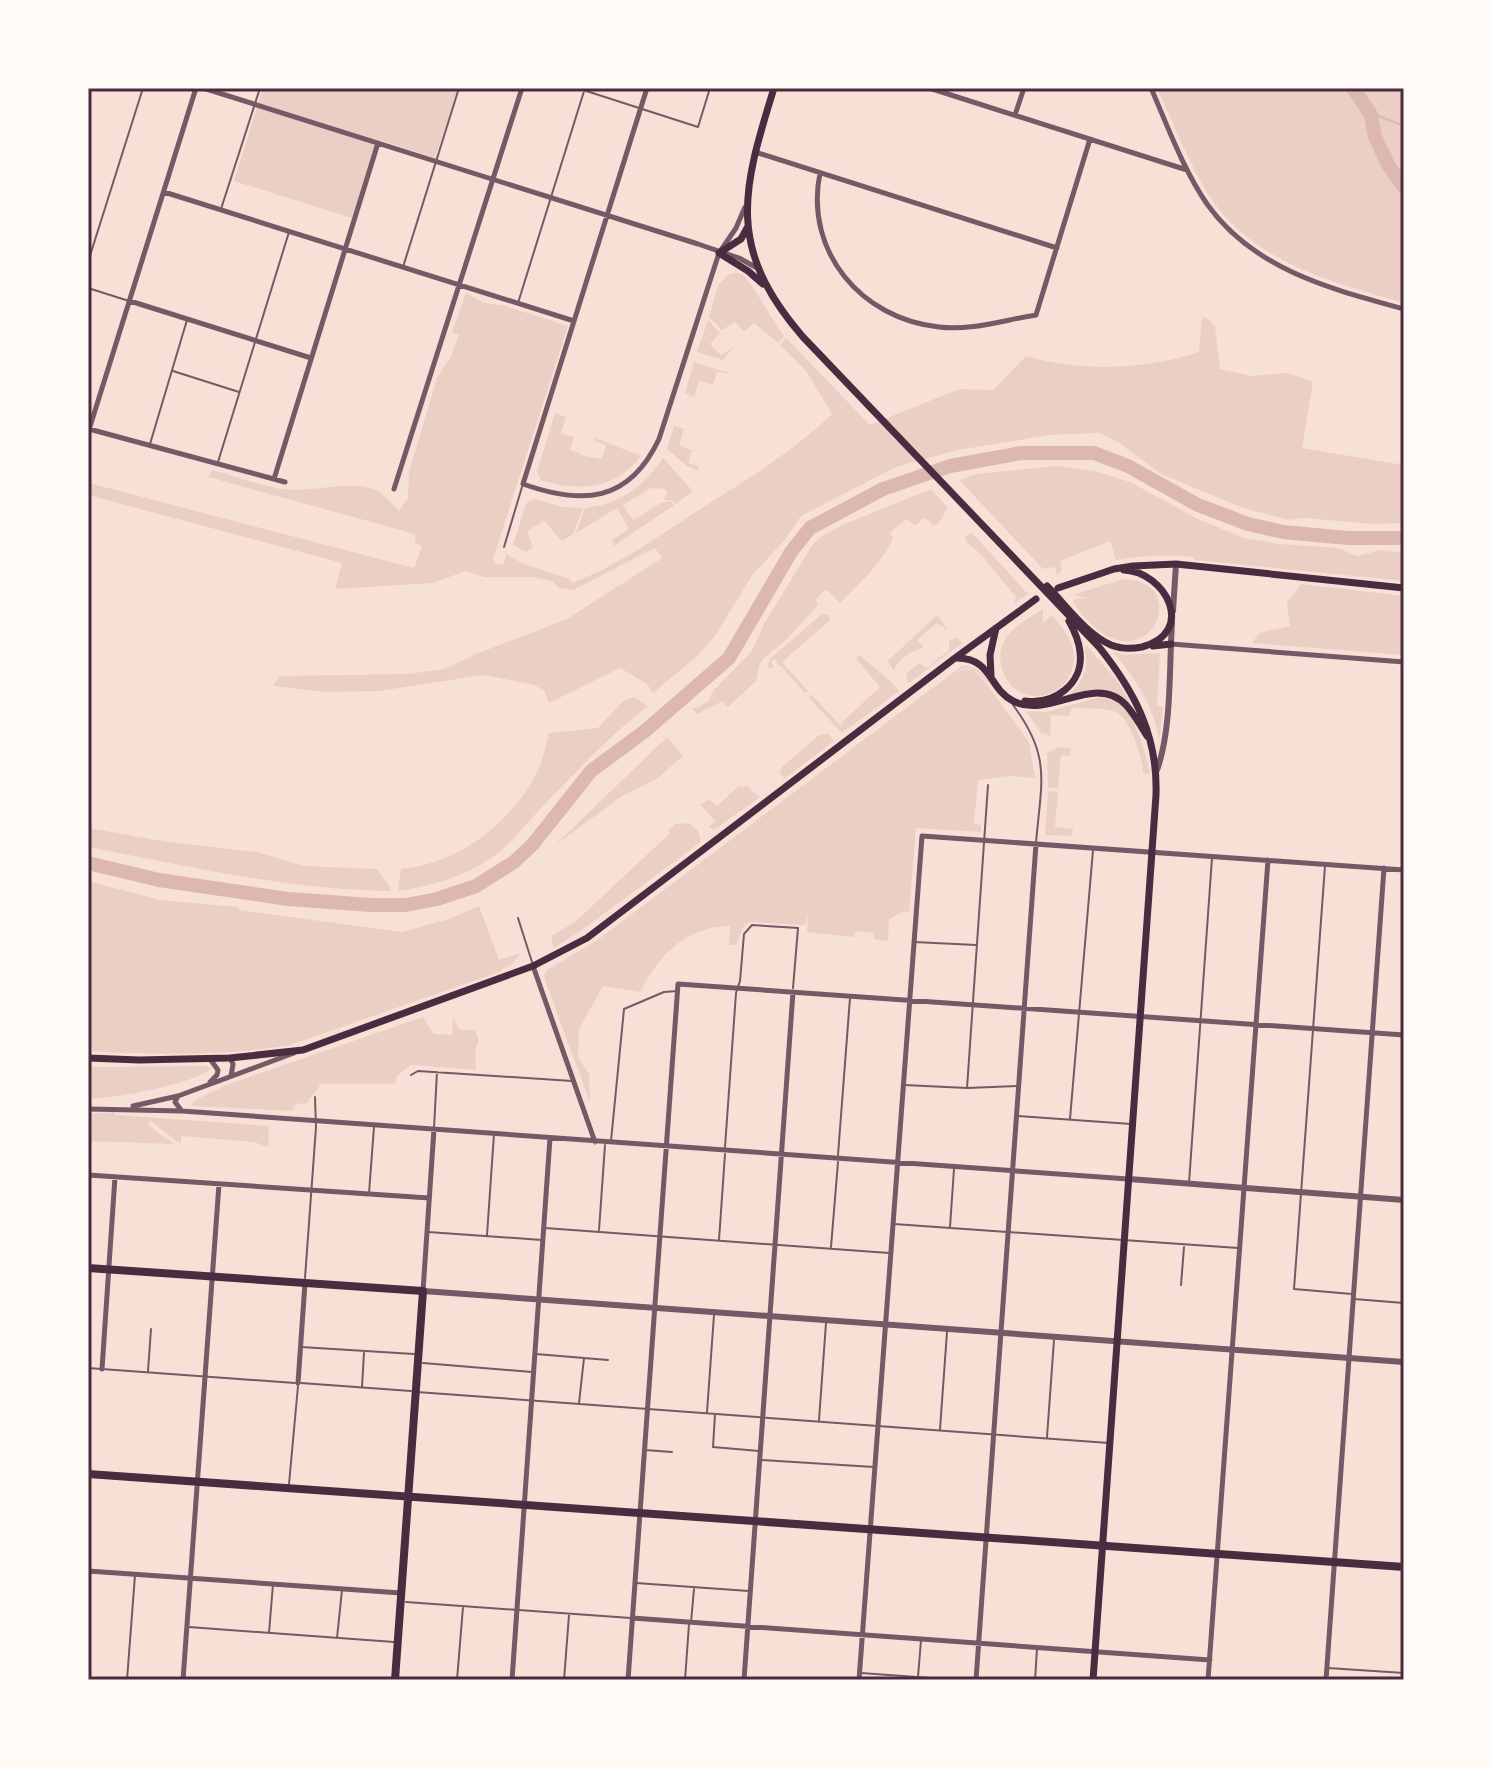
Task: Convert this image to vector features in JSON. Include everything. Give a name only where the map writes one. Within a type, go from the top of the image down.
[{"type":"main road","points":[[771,295],[759,269],[750,235],[747,199],[754,152],[773,90]]},
{"type":"main road","points":[[748,222],[741,239],[719,253],[756,277],[794,327],[1024,569],[1069,613],[1110,645],[1131,649],[1171,644]]},
{"type":"main road","points":[[1058,588],[1114,569],[1176,564],[1404,588]]},
{"type":"main road","points":[[1114,569],[1133,571],[1149,578],[1163,592],[1173,618],[1168,633],[1144,646]]},
{"type":"main road","points":[[88,1058],[210,1059],[303,1050],[533,966],[587,938],[1036,599]]},
{"type":"main road","points":[[1005,694],[1036,702],[1055,698],[1071,685],[1079,668],[1080,650],[1069,613]]},
{"type":"main road","points":[[1069,613],[1128,684],[1141,709],[1153,745],[1157,770],[1093,1680]]},
{"type":"main road","points":[[992,677],[990,655],[996,628]]},
{"type":"main road","points":[[955,658],[978,663],[1005,694],[1035,707],[1045,707],[1090,693],[1112,696],[1125,705],[1153,745]]},
{"type":"main road","points":[[88,1268],[423,1291],[395,1680]]},
{"type":"main road","points":[[88,1474],[1404,1567]]},
{"type":"street","points":[[196,88],[89,431],[285,482]]},
{"type":"street","points":[[203,88],[607,215],[739,258],[759,269]]},
{"type":"street","points":[[394,489],[522,88]]},
{"type":"street","points":[[647,88],[523,484],[567,497],[593,496],[618,486],[646,462],[659,439],[719,253],[742,216],[747,199]]},
{"type":"street","points":[[929,88],[1188,170]]},
{"type":"street","points":[[1015,115],[1024,88]]},
{"type":"street","points":[[1151,88],[1207,204],[1258,254],[1317,284],[1404,309]]},
{"type":"street","points":[[820,173],[817,219],[827,251],[853,287],[880,308],[912,322],[960,328],[1036,315],[1090,139]]},
{"type":"street","points":[[274,479],[378,143]]},
{"type":"street","points":[[754,152],[1057,248]]},
{"type":"street","points":[[164,192],[574,321]]},
{"type":"street","points":[[130,301],[311,358]]},
{"type":"street","points":[[1157,770],[1162,756],[1176,564]]},
{"type":"street","points":[[1171,644],[1404,662]]},
{"type":"street","points":[[859,1680],[922,836],[1404,870]]},
{"type":"street","points":[[976,1680],[1036,844]]},
{"type":"street","points":[[1208,1680],[1268,860]]},
{"type":"street","points":[[1326,1680],[1384,868]]},
{"type":"street","points":[[533,966],[595,1142]]},
{"type":"street","points":[[628,1680],[678,984],[1404,1035]]},
{"type":"street","points":[[744,1680],[793,992]]},
{"type":"street","points":[[120,1108],[178,1096],[303,1050]]},
{"type":"street","points":[[230,1058],[233,1070],[230,1077]]},
{"type":"street","points":[[206,1086],[218,1071],[210,1059]]},
{"type":"street","points":[[178,1096],[175,1102],[182,1111]]},
{"type":"street","points":[[88,1109],[182,1111],[315,1120],[1404,1200]]},
{"type":"street","points":[[434,1129],[423,1291],[1404,1362]]},
{"type":"street","points":[[512,1680],[550,1138]]},
{"type":"street","points":[[88,1175],[429,1198]]},
{"type":"street","points":[[102,1369],[115,1177]]},
{"type":"street","points":[[183,1680],[219,1184]]},
{"type":"street","points":[[298,1383],[305,1283]]},
{"type":"street","points":[[88,1571],[273,1583],[401,1597]]},
{"type":"street","points":[[632,1618],[1210,1660]]},
{"type":"lane","points":[[88,262],[143,88]]},
{"type":"lane","points":[[221,211],[260,88]]},
{"type":"lane","points":[[402,268],[459,88]]},
{"type":"lane","points":[[577,88],[698,127],[710,88]]},
{"type":"lane","points":[[518,304],[585,89]]},
{"type":"lane","points":[[218,464],[289,232]]},
{"type":"lane","points":[[88,288],[130,301]]},
{"type":"lane","points":[[149,445],[187,319]]},
{"type":"lane","points":[[172,370],[241,392]]},
{"type":"lane","points":[[504,547],[523,484]]},
{"type":"lane","points":[[1005,694],[1028,725],[1038,749],[1042,774],[1036,844]]},
{"type":"lane","points":[[967,1088],[988,785]]},
{"type":"lane","points":[[1070,1119],[1093,848]]},
{"type":"lane","points":[[1189,1184],[1212,856]]},
{"type":"lane","points":[[1325,864],[1294,1289],[1404,1303]]},
{"type":"lane","points":[[518,918],[533,966]]},
{"type":"lane","points":[[719,1240],[738,988],[747,928],[752,925],[798,928],[793,992]]},
{"type":"lane","points":[[913,942],[977,945]]},
{"type":"lane","points":[[599,1231],[624,1009],[664,992],[677,991]]},
{"type":"lane","points":[[831,1248],[850,996]]},
{"type":"lane","points":[[411,1075],[418,1071],[574,1081]]},
{"type":"lane","points":[[434,1129],[437,1072]]},
{"type":"lane","points":[[902,1085],[967,1088],[1019,1086]]},
{"type":"lane","points":[[305,1283],[315,1097]]},
{"type":"lane","points":[[1017,1116],[1133,1124]]},
{"type":"lane","points":[[369,1194],[374,1125]]},
{"type":"lane","points":[[487,1236],[494,1134]]},
{"type":"lane","points":[[949,1228],[954,1167]]},
{"type":"lane","points":[[892,1223],[1240,1248]]},
{"type":"lane","points":[[544,1227],[890,1253]]},
{"type":"lane","points":[[427,1232],[543,1240]]},
{"type":"lane","points":[[1181,1285],[1184,1244]]},
{"type":"lane","points":[[707,1413],[714,1312]]},
{"type":"lane","points":[[819,1421],[827,1320]]},
{"type":"lane","points":[[148,1372],[151,1329]]},
{"type":"lane","points":[[940,1430],[947,1329]]},
{"type":"lane","points":[[1047,1438],[1054,1336]]},
{"type":"lane","points":[[300,1347],[364,1351],[533,1372]]},
{"type":"lane","points":[[362,1388],[364,1351]]},
{"type":"lane","points":[[534,1354],[608,1360]]},
{"type":"lane","points":[[579,1404],[584,1358]]},
{"type":"lane","points":[[88,1368],[1110,1443]]},
{"type":"lane","points":[[289,1489],[298,1383]]},
{"type":"lane","points":[[715,1414],[713,1447],[760,1451]]},
{"type":"lane","points":[[644,1450],[672,1452]]},
{"type":"lane","points":[[760,1460],[875,1467]]},
{"type":"lane","points":[[127,1680],[135,1574]]},
{"type":"lane","points":[[269,1633],[273,1583]]},
{"type":"lane","points":[[634,1583],[751,1591]]},
{"type":"lane","points":[[685,1680],[694,1587]]},
{"type":"lane","points":[[337,1638],[342,1589]]},
{"type":"lane","points":[[401,1597],[463,1606],[632,1618]]},
{"type":"lane","points":[[457,1680],[463,1606]]},
{"type":"lane","points":[[564,1680],[569,1614]]},
{"type":"lane","points":[[187,1627],[398,1642]]},
{"type":"lane","points":[[918,1677],[921,1639]]},
{"type":"lane","points":[[1035,1680],[1037,1647]]},
{"type":"lane","points":[[1327,1668],[1404,1673]]},
{"type":"lane","points":[[860,1672],[959,1680]]},
{"type":"lane","points":[[1385,1680],[1386,1672]]},
{"type":"shaded area","points":[[263,88],[458,88],[435,158],[377,139],[352,218],[234,181]]},
{"type":"shaded area","points":[[1157,88],[1404,88],[1404,303],[1349,287],[1295,266],[1247,237],[1208,194]]},
{"type":"shaded area","points":[[729,274],[743,275],[751,284],[784,336],[778,343],[754,323],[744,332],[735,322],[722,330],[709,317],[718,285]]},
{"type":"shaded area","points":[[466,293],[484,303],[506,306],[568,326],[493,559],[496,564],[504,564],[506,554],[524,564],[570,579],[572,583],[633,552],[746,480],[799,443],[832,414],[806,371],[780,345],[786,338],[870,425],[959,389],[993,390],[1026,356],[1068,365],[1112,367],[1156,362],[1199,352],[1202,317],[1209,319],[1215,327],[1220,369],[1252,376],[1288,373],[1313,382],[1302,448],[1404,465],[1404,523],[1289,520],[1246,509],[1161,474],[1118,442],[1100,433],[1050,435],[958,450],[896,467],[801,516],[784,541],[753,574],[715,636],[696,657],[653,693],[647,684],[620,668],[549,703],[544,690],[531,684],[483,675],[379,691],[327,692],[273,686],[280,676],[407,674],[445,669],[567,619],[662,558],[655,548],[573,590],[531,577],[484,577],[466,571],[433,583],[335,589],[342,563],[88,495],[89,483],[414,568],[422,547],[415,542],[415,534],[208,477],[212,470],[284,489],[361,486],[378,492],[399,511],[408,498],[409,472],[437,378],[450,358],[459,335],[452,332]]},
{"type":"shaded area","points":[[708,320],[720,333],[710,344],[721,355],[734,347],[723,360],[697,352]]},
{"type":"shaded area","points":[[694,362],[732,374],[717,372],[713,385],[699,381],[694,397],[685,393]]},
{"type":"shaded area","points":[[555,413],[566,417],[561,433],[574,437],[570,450],[580,455],[602,459],[606,445],[593,437],[641,456],[620,476],[596,485],[569,486],[541,480],[537,472]]},
{"type":"shaded area","points":[[674,426],[684,429],[679,446],[692,450],[688,463],[698,466],[700,471],[687,466],[667,449]]},
{"type":"shaded area","points":[[663,458],[691,492],[676,504],[671,500],[664,500],[665,489],[651,488],[623,505],[633,520],[661,503],[671,501],[674,505],[614,546],[612,540],[629,529],[617,508],[576,533],[585,508],[609,503],[630,492]]},
{"type":"shaded area","points":[[1057,466],[1095,471],[1130,482],[1198,519],[1244,538],[1339,548],[1357,556],[1381,550],[1404,553],[1404,581],[1195,560],[1194,557],[1155,556],[1116,560],[1110,541],[1060,561],[1062,568],[1055,575],[1057,570],[1053,567],[1043,569],[959,480],[976,474]]},
{"type":"shaded area","points":[[931,489],[948,508],[938,524],[933,525],[925,518],[915,525],[906,519],[890,533],[893,538],[876,565],[840,603],[828,591],[823,591],[816,600],[818,605],[760,663],[756,681],[729,706],[726,707],[723,701],[697,714],[691,708],[708,701],[713,691],[752,651],[765,622],[813,544],[845,524]]},
{"type":"shaded area","points":[[534,499],[563,507],[583,508],[573,534],[562,541],[544,521],[527,531],[533,547],[526,552],[513,545],[526,504]]},
{"type":"shaded area","points":[[972,533],[1028,594],[1014,603],[1016,597],[966,541],[965,536]]},
{"type":"shaded area","points":[[1124,579],[1146,585],[1158,598],[1159,614],[1152,629],[1139,639],[1120,641],[1098,630],[1073,602],[1074,599],[1089,598],[1072,595]]},
{"type":"shaded area","points":[[1301,584],[1404,596],[1404,655],[1252,643],[1259,633],[1290,626],[1287,603]]},
{"type":"shaded area","points":[[1043,609],[1043,623],[1052,615],[1064,630],[1072,646],[1073,665],[1060,688],[1052,693],[1034,696],[1024,694],[1008,682],[1000,654],[1008,635]]},
{"type":"shaded area","points":[[822,614],[828,615],[828,622],[782,662],[808,691],[805,693],[775,659],[771,662],[774,667],[770,669],[767,665],[771,658]]},
{"type":"shaded area","points":[[937,615],[948,630],[937,623],[917,640],[924,648],[906,656],[894,671],[886,659],[889,660]]},
{"type":"shaded area","points":[[958,638],[962,643],[909,683],[907,681],[906,674],[919,663],[927,668],[949,650],[949,640]]},
{"type":"shaded area","points":[[1087,646],[1116,679],[1133,707],[1117,694],[1101,691],[1065,699],[1083,676],[1087,662],[1084,648]]},
{"type":"shaded area","points":[[1112,651],[1124,655],[1160,653],[1157,706],[1163,707],[1159,741],[1153,716],[1142,693]]},
{"type":"shaded area","points":[[860,655],[899,691],[842,733],[809,698],[811,694],[842,727],[841,723],[880,687],[856,659]]},
{"type":"shaded area","points":[[962,666],[974,668],[987,678],[998,693],[974,670],[1029,742],[1035,778],[1009,776],[978,780],[974,824],[981,825],[981,832],[916,828],[909,913],[904,911],[889,919],[888,941],[874,939],[874,933],[856,931],[854,937],[807,932],[808,913],[805,925],[749,922],[743,927],[736,945],[729,945],[730,926],[687,938],[665,955],[640,992],[603,986],[579,1029],[578,1057],[589,1074],[590,1102],[544,975],[547,970],[596,941]]},
{"type":"shaded area","points":[[634,697],[648,706],[593,755],[497,854],[457,876],[398,891],[401,869],[444,859],[464,849],[482,837],[515,806],[538,770],[549,733],[598,728],[623,701]]},
{"type":"shaded area","points":[[1100,697],[1119,703],[1128,713],[1140,739],[1150,774],[1143,773],[1135,740],[1126,722],[1116,712],[1072,708],[1069,716],[1051,715],[1050,737],[1042,734],[1026,711],[1046,712]]},
{"type":"shaded area","points":[[829,734],[834,741],[784,779],[780,772],[782,767],[819,735]]},
{"type":"shaded area","points":[[667,737],[683,756],[658,778],[622,796],[554,846]]},
{"type":"shaded area","points":[[1059,747],[1071,748],[1070,756],[1061,755],[1058,788],[1048,788],[1047,753]]},
{"type":"shaded area","points":[[740,785],[742,788],[746,785],[760,797],[714,830],[709,827],[715,821],[700,805],[709,799],[717,806]]},
{"type":"shaded area","points":[[1048,791],[1058,792],[1055,827],[1073,829],[1072,836],[1045,835]]},
{"type":"shaded area","points":[[689,823],[698,831],[701,842],[554,948],[551,936],[575,922],[670,833],[668,830],[675,824]]},
{"type":"shaded area","points":[[88,828],[168,842],[257,852],[304,866],[378,869],[391,891],[276,882],[88,847]]},
{"type":"shaded area","points":[[88,881],[160,900],[237,907],[239,910],[402,932],[449,919],[479,906],[499,960],[521,953],[502,971],[290,1045],[189,1054],[88,1051]]},
{"type":"shaded area","points":[[423,1017],[434,1034],[452,1035],[453,1018],[460,1030],[475,1030],[479,1040],[475,1050],[476,1070],[411,1065],[397,1076],[395,1084],[321,1084],[307,1103],[296,1104],[292,1111],[192,1106],[193,1101],[226,1085]]},
{"type":"shaded area","points":[[88,1067],[211,1068],[202,1074],[171,1085],[88,1099]]},
{"type":"shaded area","points":[[114,1112],[115,1115],[269,1126],[268,1147],[254,1142],[181,1136],[181,1144],[149,1120],[149,1126],[174,1144],[88,1141],[88,1114]]},
{"type":"waterway","points":[[1353,88],[1371,115],[1375,137],[1389,166],[1404,187]]},
{"type":"waterway","points":[[1369,112],[1404,126]]},
{"type":"waterway","points":[[88,863],[159,880],[288,899],[371,905],[406,905],[476,886],[514,862],[533,844],[591,771],[645,731],[729,658],[791,552],[810,528],[883,489],[950,466],[1021,453],[1094,453],[1128,466],[1198,505],[1248,524],[1283,532],[1348,538],[1404,538]]}]
